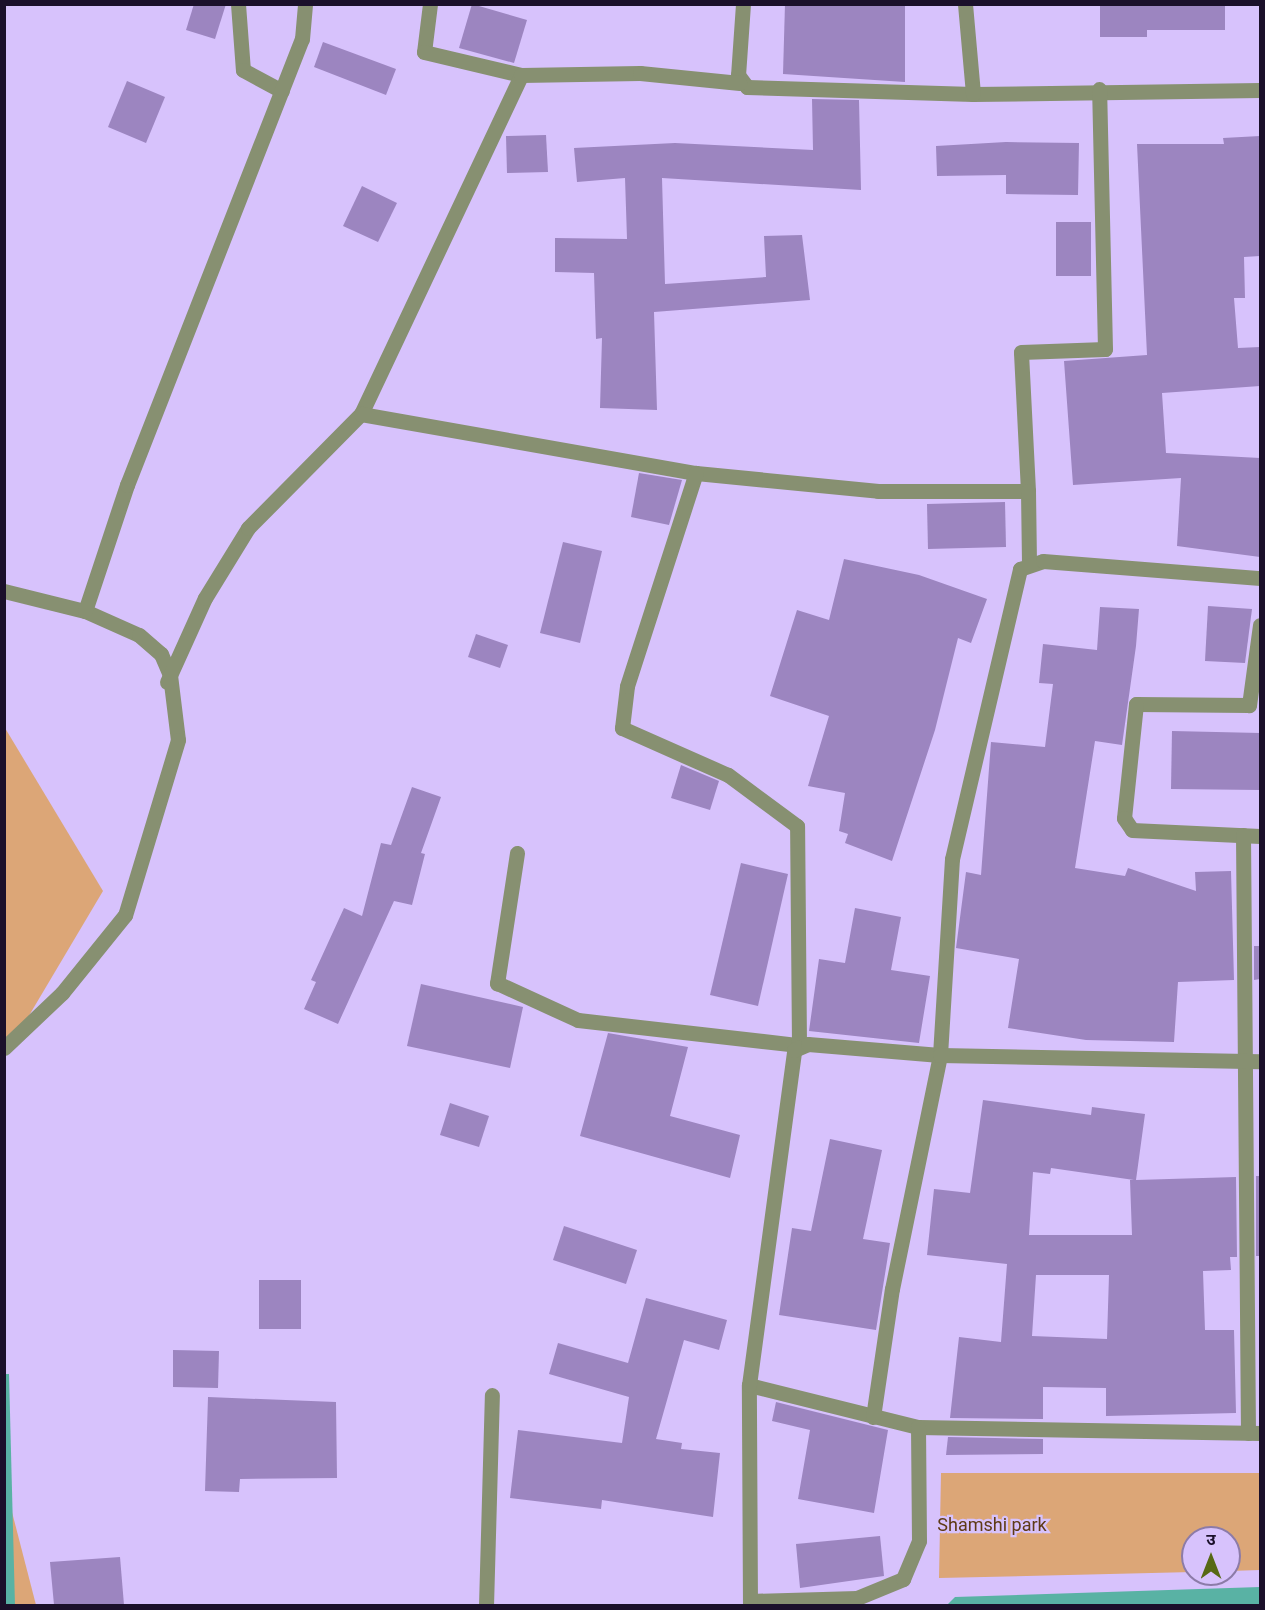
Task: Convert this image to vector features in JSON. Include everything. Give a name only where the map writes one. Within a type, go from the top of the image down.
[{"type":"street","points":[[238,4],[243,70],[282,91]]},
{"type":"street","points":[[85,611],[127,485],[302,39],[305,4]]},
{"type":"street","points":[[430,4],[424,52],[521,75],[640,73],[740,83],[973,94],[1099,89],[1260,90]]},
{"type":"street","points":[[740,83],[743,4]]},
{"type":"street","points":[[965,4],[973,94]]},
{"type":"street","points":[[167,682],[205,598],[248,528],[361,414],[521,75]]},
{"type":"street","points":[[873,1417],[892,1289],[940,1054],[952,859],[1015,582],[1029,562],[1022,352],[1105,349],[1099,89]]},
{"type":"street","points":[[361,414],[696,473],[878,491],[1028,491]]},
{"type":"street","points":[[696,473],[627,686],[622,728],[728,775],[797,826],[799,1045],[791,1058],[749,1385],[750,1603],[857,1598],[903,1580],[919,1541],[918,1427]]},
{"type":"street","points":[[1029,562],[1260,578]]},
{"type":"street","points":[[4,591],[85,611],[139,635],[161,654],[170,675],[167,682],[178,740],[125,915],[62,993],[4,1048]]},
{"type":"street","points":[[1260,625],[1254,698],[1249,705],[1143,703],[1132,711],[1126,825],[1260,836]]},
{"type":"street","points":[[749,1385],[918,1427],[1254,1433],[1245,1061],[1243,835]]},
{"type":"street","points":[[518,853],[497,983],[578,1020],[799,1045],[940,1054],[1260,1061]]},
{"type":"street","points":[[486,1605],[492,1395]]},
{"type":"green space","points":[[5,728],[103,891],[5,1056]]},
{"type":"green space","name":"Shamshi park","points":[[941,1473],[1260,1473],[1260,1570],[1241,1571],[1241,1526],[1181,1526],[1181,1572],[939,1578]]},
{"type":"green space","points":[[5,1485],[36,1605],[5,1605]]},
{"type":"shaded area","points":[[4,1374],[9,1374],[15,1606],[4,1605]]},
{"type":"shaded area","points":[[1260,1587],[1260,1605],[947,1605],[955,1597]]},
{"type":"building","points":[[194,4],[226,4],[215,39],[186,30]]},
{"type":"building","points":[[472,4],[527,20],[514,63],[459,48]]},
{"type":"building","points":[[785,4],[905,4],[905,82],[783,74]]},
{"type":"building","points":[[1100,4],[1225,4],[1225,30],[1147,30],[1147,37],[1100,37]]},
{"type":"building","points":[[323,42],[396,69],[386,95],[314,67]]},
{"type":"building","points":[[127,81],[165,97],[146,143],[108,127]]},
{"type":"building","points":[[812,99],[859,100],[861,190],[662,178],[665,284],[766,277],[764,236],[802,235],[810,300],[654,312],[657,410],[600,408],[602,338],[596,339],[594,273],[555,272],[555,238],[627,239],[625,178],[577,182],[574,148],[675,143],[813,150]]},
{"type":"building","points":[[546,135],[548,172],[507,173],[506,136]]},
{"type":"building","points":[[1260,136],[1260,256],[1244,257],[1245,298],[1234,298],[1238,348],[1260,347],[1260,386],[1162,393],[1166,453],[1260,458],[1260,557],[1177,546],[1181,478],[1073,485],[1064,361],[1147,355],[1137,144],[1224,144],[1223,138]]},
{"type":"building","points":[[1006,142],[1079,143],[1078,195],[1006,194],[1006,175],[937,176],[936,146]]},
{"type":"building","points":[[362,186],[397,203],[378,242],[343,226]]},
{"type":"building","points":[[1056,222],[1091,222],[1091,276],[1056,276]]},
{"type":"building","points":[[639,473],[682,480],[669,525],[631,517]]},
{"type":"building","points":[[1005,502],[1006,547],[928,549],[927,504]]},
{"type":"building","points":[[563,542],[602,551],[580,643],[540,633]]},
{"type":"building","points":[[844,559],[919,575],[987,599],[971,643],[958,638],[935,730],[892,861],[845,843],[848,834],[839,831],[845,793],[808,786],[829,716],[770,696],[797,610],[829,620]]},
{"type":"building","points":[[1208,606],[1252,609],[1245,663],[1205,661]]},
{"type":"building","points":[[1100,607],[1139,609],[1136,646],[1122,745],[1095,741],[1075,868],[1125,876],[1128,868],[1196,891],[1195,872],[1231,871],[1234,980],[1178,982],[1174,1042],[1086,1040],[1008,1028],[1019,959],[956,948],[966,872],[981,875],[991,742],[1045,747],[1053,684],[1039,683],[1043,644],[1097,650]]},
{"type":"building","points":[[476,634],[508,645],[500,668],[468,657]]},
{"type":"building","points":[[1172,731],[1260,733],[1260,790],[1171,789]]},
{"type":"building","points":[[681,765],[719,781],[710,810],[671,798]]},
{"type":"building","points":[[412,787],[441,797],[421,853],[425,854],[412,905],[394,901],[338,1024],[304,1009],[316,982],[311,980],[344,908],[362,916],[381,843],[391,845]]},
{"type":"building","points":[[741,863],[788,874],[758,1006],[710,995]]},
{"type":"building","points":[[855,908],[901,917],[891,970],[930,976],[919,1043],[809,1031],[819,959],[845,963]]},
{"type":"building","points":[[1254,946],[1260,946],[1260,979],[1254,980]]},
{"type":"building","points":[[421,984],[523,1007],[510,1068],[407,1046]]},
{"type":"building","points":[[608,1033],[688,1047],[670,1116],[740,1135],[730,1178],[580,1136]]},
{"type":"building","points":[[983,1100],[1091,1115],[1092,1107],[1145,1114],[1136,1180],[1236,1177],[1237,1257],[1230,1257],[1231,1270],[1203,1271],[1205,1330],[1234,1330],[1236,1413],[1106,1416],[1106,1388],[1043,1387],[1043,1419],[950,1418],[959,1337],[1001,1342],[1007,1264],[927,1255],[934,1189],[970,1193]],"holes":[[[1051,1168],[1134,1180],[1130,1180],[1132,1235],[1029,1235],[1033,1172],[1050,1174]],[[1036,1275],[1109,1275],[1107,1339],[1032,1336]]]},
{"type":"building","points":[[450,1103],[489,1116],[479,1147],[440,1135]]},
{"type":"building","points":[[830,1139],[882,1150],[863,1239],[890,1243],[876,1330],[779,1315],[792,1228],[811,1231]]},
{"type":"building","points":[[1256,1176],[1260,1176],[1260,1256],[1256,1256]]},
{"type":"building","points":[[564,1226],[637,1250],[626,1284],[553,1260]]},
{"type":"building","points":[[259,1280],[301,1280],[301,1329],[259,1329]]},
{"type":"building","points":[[646,1298],[727,1320],[719,1350],[684,1340],[656,1439],[682,1443],[681,1449],[720,1453],[713,1517],[602,1500],[601,1509],[510,1498],[518,1430],[622,1443],[629,1397],[549,1374],[558,1343],[628,1363]]},
{"type":"building","points":[[173,1350],[219,1351],[218,1388],[173,1387]]},
{"type":"building","points":[[208,1397],[336,1402],[337,1478],[240,1479],[239,1492],[205,1491]]},
{"type":"building","points":[[776,1402],[888,1430],[874,1513],[798,1499],[810,1430],[772,1421]]},
{"type":"building","points":[[948,1437],[1043,1439],[1043,1454],[946,1455]]},
{"type":"building","points":[[880,1536],[884,1576],[800,1588],[796,1544]]},
{"type":"building","points":[[120,1557],[124,1605],[54,1605],[50,1562]]}]
